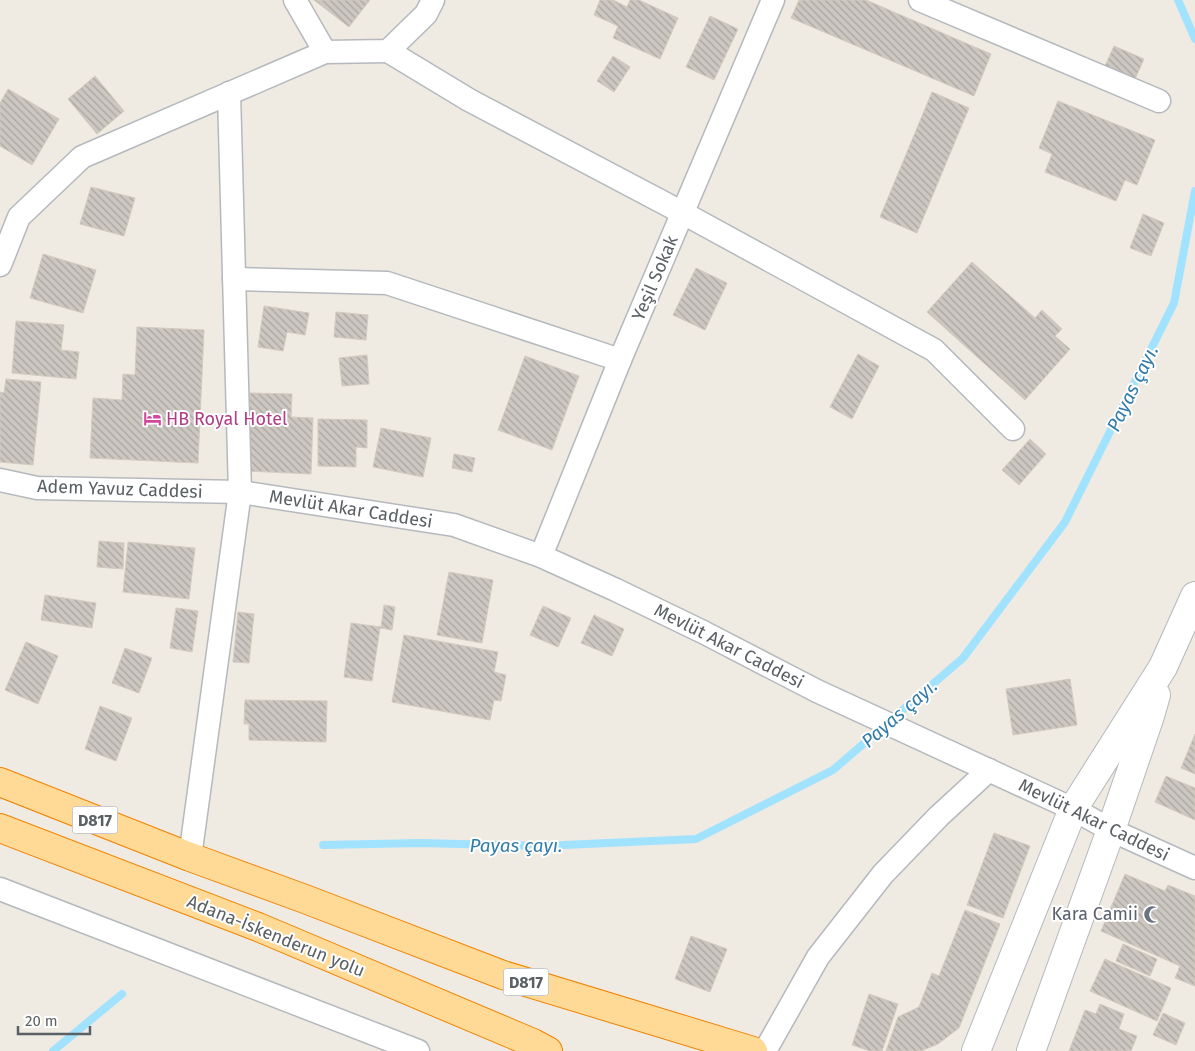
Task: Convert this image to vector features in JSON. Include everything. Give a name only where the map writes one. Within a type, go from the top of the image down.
[{"type":"highway","name":"D817","points":[[0,782],[190,857],[503,975],[753,1051]]},
{"type":"highway","name":"Adana-İskenderun yolu","points":[[0,828],[258,927],[434,1000],[548,1051]]},
{"type":"main road","points":[[976,1051],[1073,809],[1163,667],[1193,604]]},
{"type":"main road","points":[[1031,1051],[1111,830],[1150,716],[1163,667]]},
{"type":"street","points":[[296,0],[325,52]]},
{"type":"street","points":[[388,51],[426,14],[433,0]]},
{"type":"street","name":"Yeşil Sokak","points":[[541,556],[620,360],[773,0]]},
{"type":"street","points":[[920,0],[1159,101]]},
{"type":"street","points":[[0,263],[19,217],[82,157],[325,52],[388,51],[469,100],[683,213],[934,350],[1013,429]]},
{"type":"street","points":[[190,857],[240,492],[229,93]]},
{"type":"street","points":[[234,279],[387,283],[620,360]]},
{"type":"street","name":"Adem Yavuz Caddesi","points":[[0,480],[37,488],[240,492]]},
{"type":"street","name":"Mevlüt Akar Caddesi","points":[[240,492],[454,525],[541,556],[703,632],[817,691],[1073,809],[1111,830],[1195,868]]},
{"type":"street","points":[[764,1051],[818,957],[882,874],[939,816],[989,770]]},
{"type":"street","points":[[0,889],[418,1051]]},
{"type":"building","points":[[314,0],[370,0],[349,27]]},
{"type":"building","points":[[600,0],[613,0],[627,7],[630,0],[639,0],[678,18],[660,59],[613,38],[618,26],[594,15]]},
{"type":"building","points":[[799,0],[866,0],[991,54],[974,96],[791,18]]},
{"type":"building","points":[[710,16],[738,29],[714,80],[686,67]]},
{"type":"building","points":[[1114,46],[1144,59],[1131,88],[1101,75]]},
{"type":"building","points":[[613,56],[630,67],[614,92],[597,81]]},
{"type":"building","points":[[95,76],[124,111],[97,134],[68,99]]},
{"type":"building","points":[[8,89],[59,119],[32,165],[0,146],[0,103]]},
{"type":"building","points":[[932,92],[969,108],[917,233],[880,217]]},
{"type":"building","points":[[1058,101],[1155,140],[1137,185],[1125,180],[1116,201],[1045,172],[1052,154],[1039,148]]},
{"type":"building","points":[[91,187],[135,198],[124,236],[80,224]]},
{"type":"building","points":[[1143,214],[1164,223],[1151,256],[1130,248]]},
{"type":"building","points":[[43,254],[96,270],[83,313],[30,298]]},
{"type":"building","points":[[972,262],[1035,318],[1042,310],[1062,329],[1055,336],[1070,349],[1025,400],[927,312]]},
{"type":"building","points":[[696,268],[727,283],[705,330],[673,315]]},
{"type":"building","points":[[264,306],[309,313],[305,335],[287,332],[283,351],[258,347]]},
{"type":"building","points":[[336,312],[368,315],[366,340],[334,337]]},
{"type":"building","points":[[16,321],[64,325],[61,350],[79,352],[76,379],[12,373]]},
{"type":"building","points":[[137,327],[204,330],[198,463],[90,458],[93,398],[122,400],[123,374],[135,375]]},
{"type":"building","points":[[858,354],[879,366],[852,419],[830,407]]},
{"type":"building","points":[[367,355],[369,384],[342,386],[339,358]]},
{"type":"building","points":[[525,356],[579,376],[552,450],[498,430]]},
{"type":"building","points":[[6,379],[41,382],[33,465],[0,462],[0,392],[4,393]]},
{"type":"building","points":[[250,393],[292,394],[291,417],[313,418],[311,474],[246,471]]},
{"type":"building","points":[[318,419],[367,420],[367,448],[356,447],[356,467],[318,466]]},
{"type":"building","points":[[381,428],[431,438],[423,477],[373,467]]},
{"type":"building","points":[[1030,439],[1046,454],[1019,485],[1002,470]]},
{"type":"building","points":[[454,454],[475,458],[472,472],[452,468]]},
{"type":"building","points":[[99,541],[124,543],[123,569],[97,567]]},
{"type":"building","points":[[128,542],[195,548],[189,599],[123,592]]},
{"type":"building","points":[[449,572],[493,580],[482,643],[437,635]]},
{"type":"building","points":[[45,595],[96,603],[92,628],[41,620]]},
{"type":"building","points":[[384,605],[395,607],[392,630],[380,628],[372,681],[344,677],[351,623],[381,627]]},
{"type":"building","points":[[543,606],[571,618],[558,647],[530,635]]},
{"type":"building","points":[[176,608],[198,611],[192,652],[170,648]]},
{"type":"building","points":[[238,612],[254,614],[249,663],[233,662]]},
{"type":"building","points":[[594,615],[624,629],[612,656],[581,643]]},
{"type":"building","points":[[404,635],[498,652],[494,672],[506,675],[501,701],[494,700],[490,720],[392,702]]},
{"type":"building","points":[[26,642],[58,656],[38,704],[5,690]]},
{"type":"building","points":[[125,648],[152,658],[139,693],[112,683]]},
{"type":"building","points":[[1070,679],[1077,725],[1013,735],[1006,689]]},
{"type":"building","points":[[245,700],[327,701],[326,742],[249,740],[249,724],[244,724]]},
{"type":"building","points":[[100,706],[132,718],[116,761],[85,749]]},
{"type":"building","points":[[1195,734],[1195,774],[1181,768]]},
{"type":"building","points":[[1166,776],[1195,788],[1195,820],[1155,802]]},
{"type":"building","points":[[994,833],[1030,846],[1003,918],[967,905]]},
{"type":"building","name":"Kara Camii","points":[[1125,874],[1165,891],[1168,885],[1195,896],[1195,986],[1175,978],[1180,966],[1101,931]]},
{"type":"building","points":[[965,910],[1000,924],[959,1028],[938,1044],[921,1051],[886,1051],[898,1017],[919,1007],[932,973],[939,976]]},
{"type":"building","points":[[691,936],[727,949],[710,992],[675,979]]},
{"type":"building","points":[[1123,944],[1157,959],[1150,976],[1116,961]]},
{"type":"building","points":[[1105,959],[1171,988],[1157,1021],[1090,991]]},
{"type":"building","points":[[869,994],[898,1004],[882,1051],[870,1051],[852,1045]]},
{"type":"building","points":[[1100,1004],[1124,1014],[1119,1029],[1137,1036],[1131,1051],[1069,1051],[1085,1010],[1096,1014]]},
{"type":"building","points":[[1163,1013],[1185,1023],[1176,1045],[1153,1035]]},
{"type":"waterway","name":"Payas çayı.","points":[[1178,0],[1195,39]]},
{"type":"waterway","name":"Payas çayı.","points":[[323,845],[421,843],[542,846],[696,839],[833,770],[963,658],[1065,522],[1174,303],[1195,191]]},
{"type":"waterway","points":[[53,1051],[122,994]]},
{"type":"place","name":"HB Royal Hotel","points":[[152,419]]},
{"type":"place","name":"Kara Camii","points":[[1152,914]]}]
